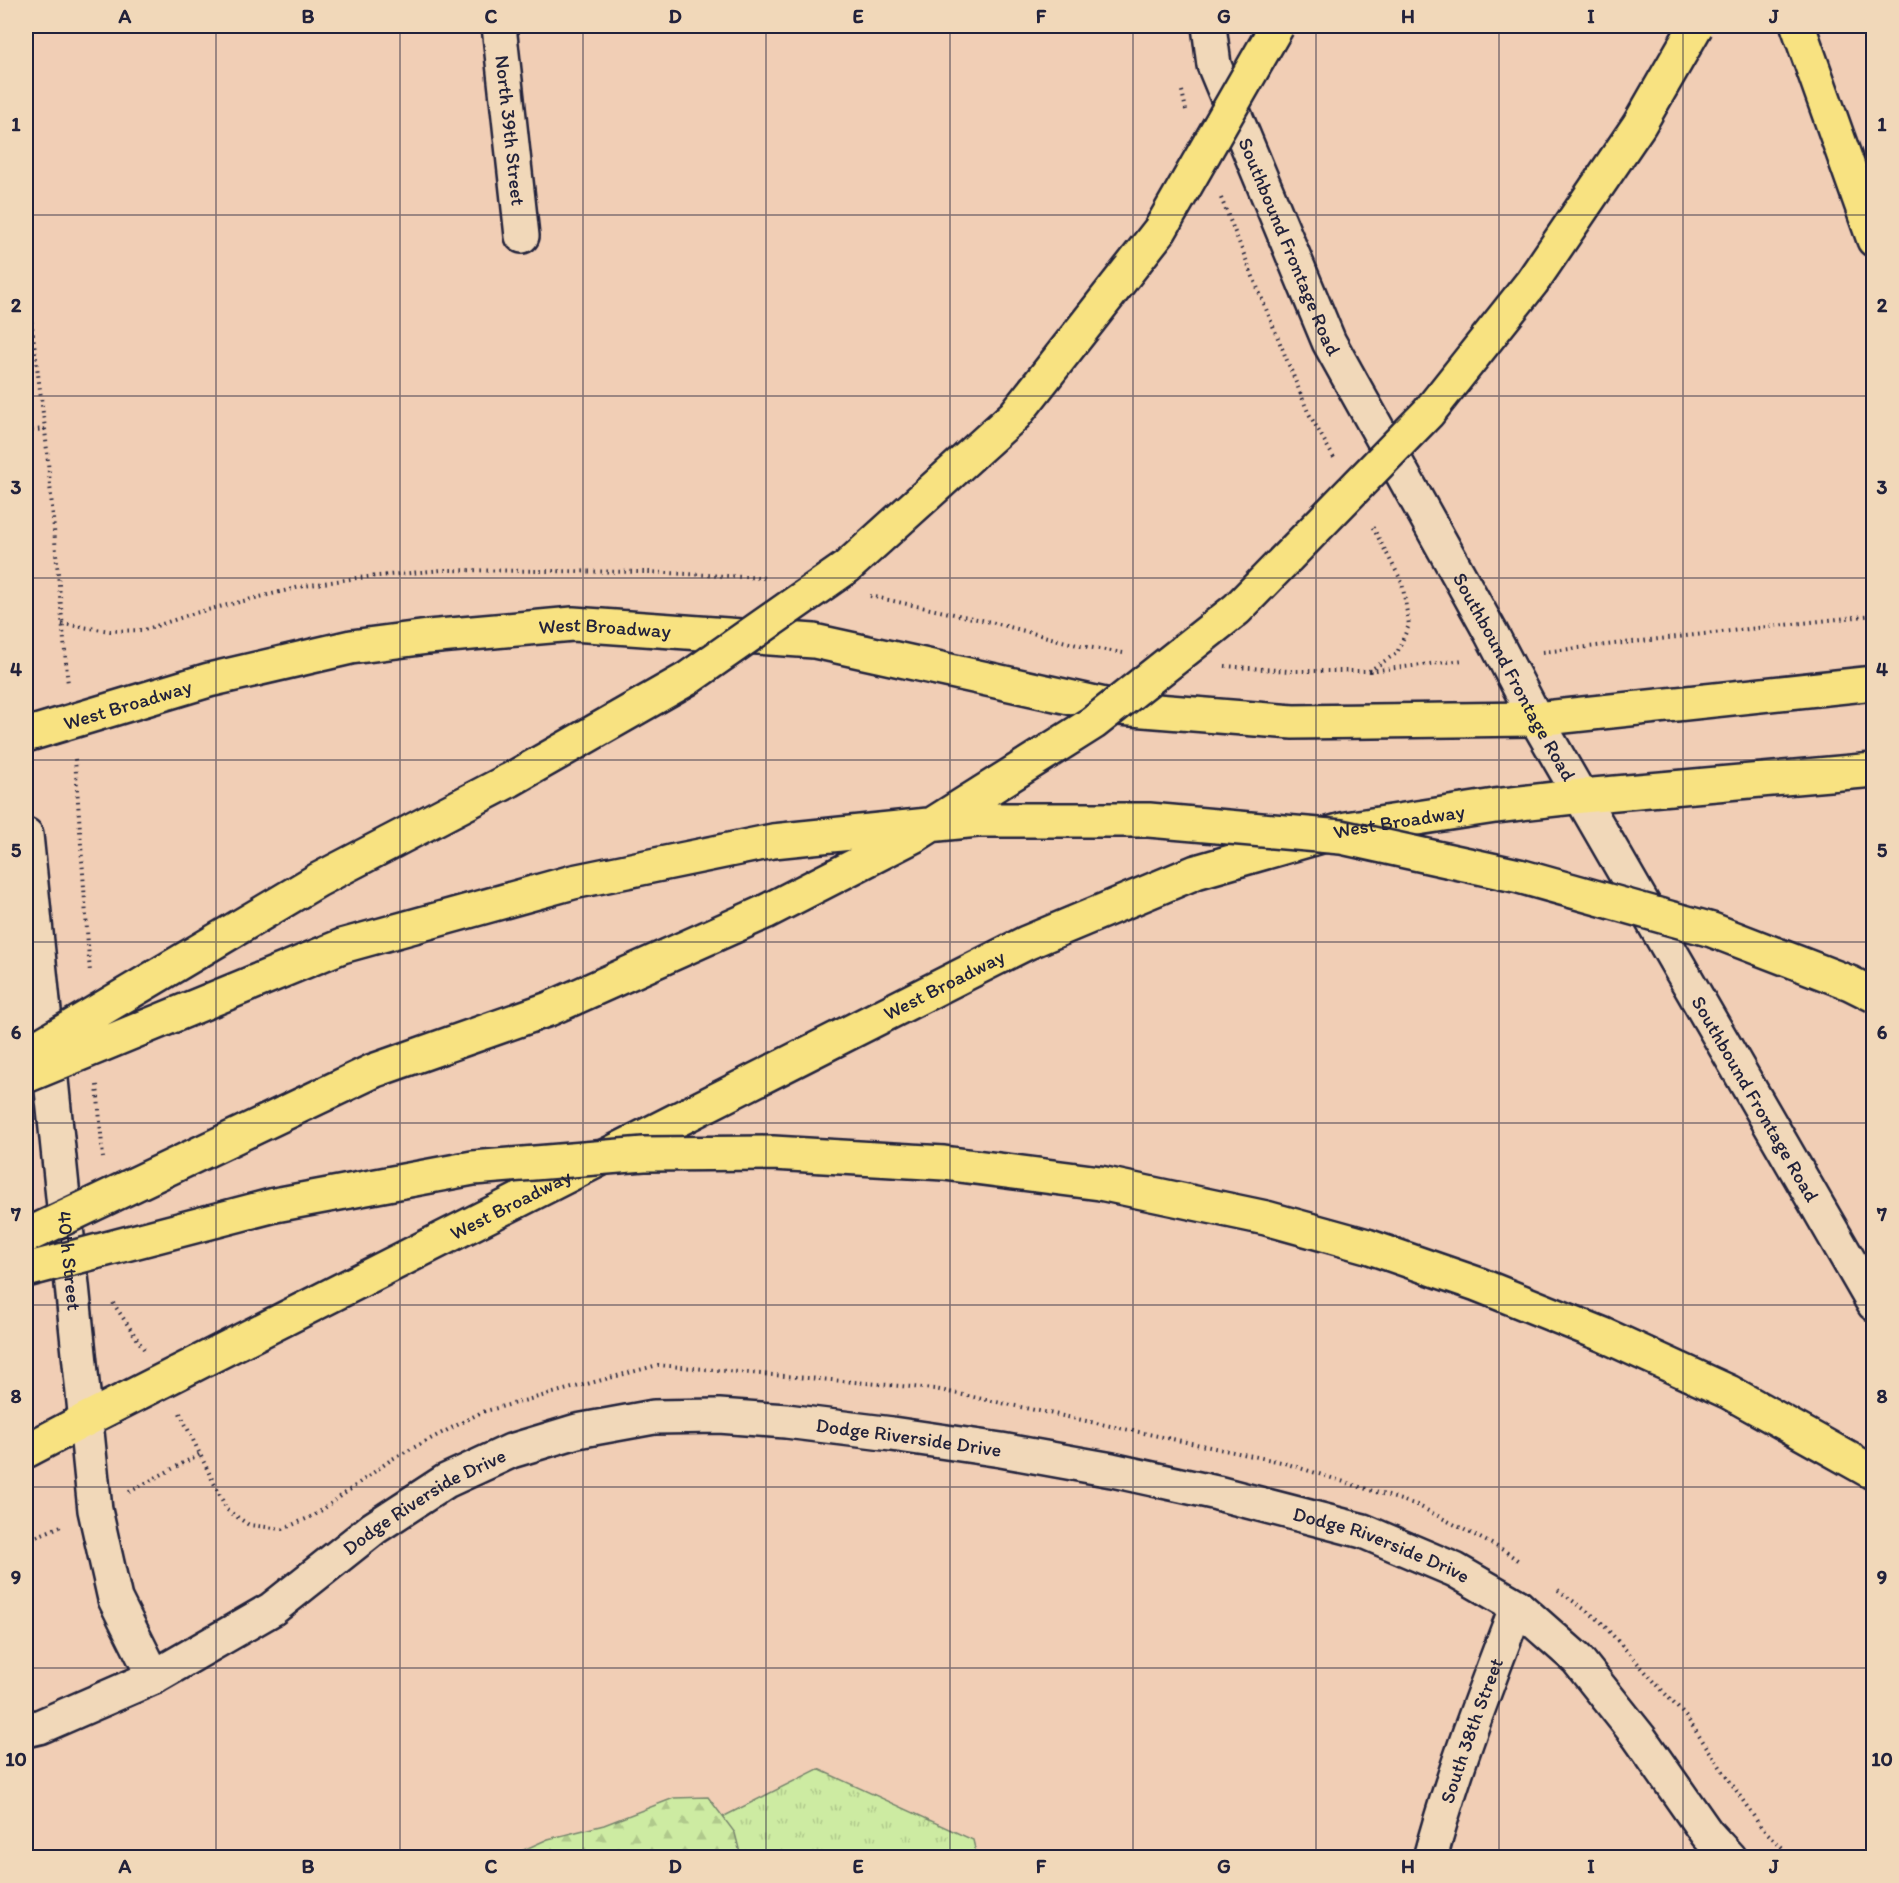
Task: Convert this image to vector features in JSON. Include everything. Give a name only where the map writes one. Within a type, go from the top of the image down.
[{"type":"main road","points":[[26,1054],[318,880],[510,780],[687,679],[847,567],[1015,415],[1160,230],[1277,26]]},
{"type":"main road","points":[[26,1236],[373,1071],[549,1009],[765,912],[917,834],[1093,723],[1238,609],[1428,413],[1532,282],[1639,125],[1696,26]]},
{"type":"main road","points":[[1798,26],[1874,240]]},
{"type":"main road","name":"West Broadway","points":[[26,735],[209,680],[351,647],[428,637],[573,624],[814,641],[1119,708],[1293,722],[1536,719],[1874,684]]},
{"type":"main road","name":"West Broadway","points":[[26,1451],[1026,943],[1196,872],[1346,829],[1495,806],[1874,770]]},
{"type":"main road","points":[[26,1076],[342,946],[573,882],[773,842],[977,820],[1149,820],[1341,837],[1520,876],[1712,930],[1850,983],[1874,995]]},
{"type":"main road","points":[[26,1270],[275,1204],[473,1168],[644,1154],[773,1153],[944,1163],[1100,1182],[1266,1218],[1367,1246],[1477,1284],[1604,1335],[1729,1392],[1874,1473]]},
{"type":"street","name":"North 39th Street","points":[[499,26],[522,236]]},
{"type":"street","name":"Southbound Frontage Road","points":[[1209,26],[1214,65],[1329,342],[1536,719],[1874,1304]]},
{"type":"street","name":"40th Street","points":[[26,835],[95,1510],[115,1599],[154,1677]]},
{"type":"street","name":"Dodge Riverside Drive","points":[[26,1730],[39,1727],[154,1677],[272,1609],[374,1528],[446,1481],[511,1451],[577,1431],[654,1417],[719,1416],[892,1434],[1001,1450],[1112,1470],[1217,1492],[1363,1531],[1455,1570],[1517,1606],[1577,1659],[1639,1737],[1707,1834],[1729,1857]]},
{"type":"street","name":"South 38th Street","points":[[1430,1857],[1458,1768],[1517,1606]]},
{"type":"path","points":[[1180,80],[1187,113]]},
{"type":"path","points":[[1218,190],[1308,412]]},
{"type":"path","points":[[26,280],[45,429],[72,721],[90,983]]},
{"type":"path","points":[[26,431],[45,429]]},
{"type":"path","points":[[1369,671],[1874,615]]},
{"type":"path","points":[[97,1078],[103,1161]]},
{"type":"path","points":[[112,1292],[113,1304],[164,1380],[227,1510],[249,1524],[283,1529],[315,1515],[392,1459],[482,1412],[658,1365],[935,1389],[1281,1462],[1417,1505],[1505,1551],[1524,1565]]},
{"type":"path","points":[[1552,1586],[1599,1620],[1687,1719],[1761,1827],[1793,1857]]},
{"type":"green space","points":[[818,1769],[973,1840],[977,1857],[641,1858]]},
{"type":"green space","points":[[708,1797],[735,1833],[741,1857],[508,1857],[548,1839],[604,1825],[674,1798]]}]
